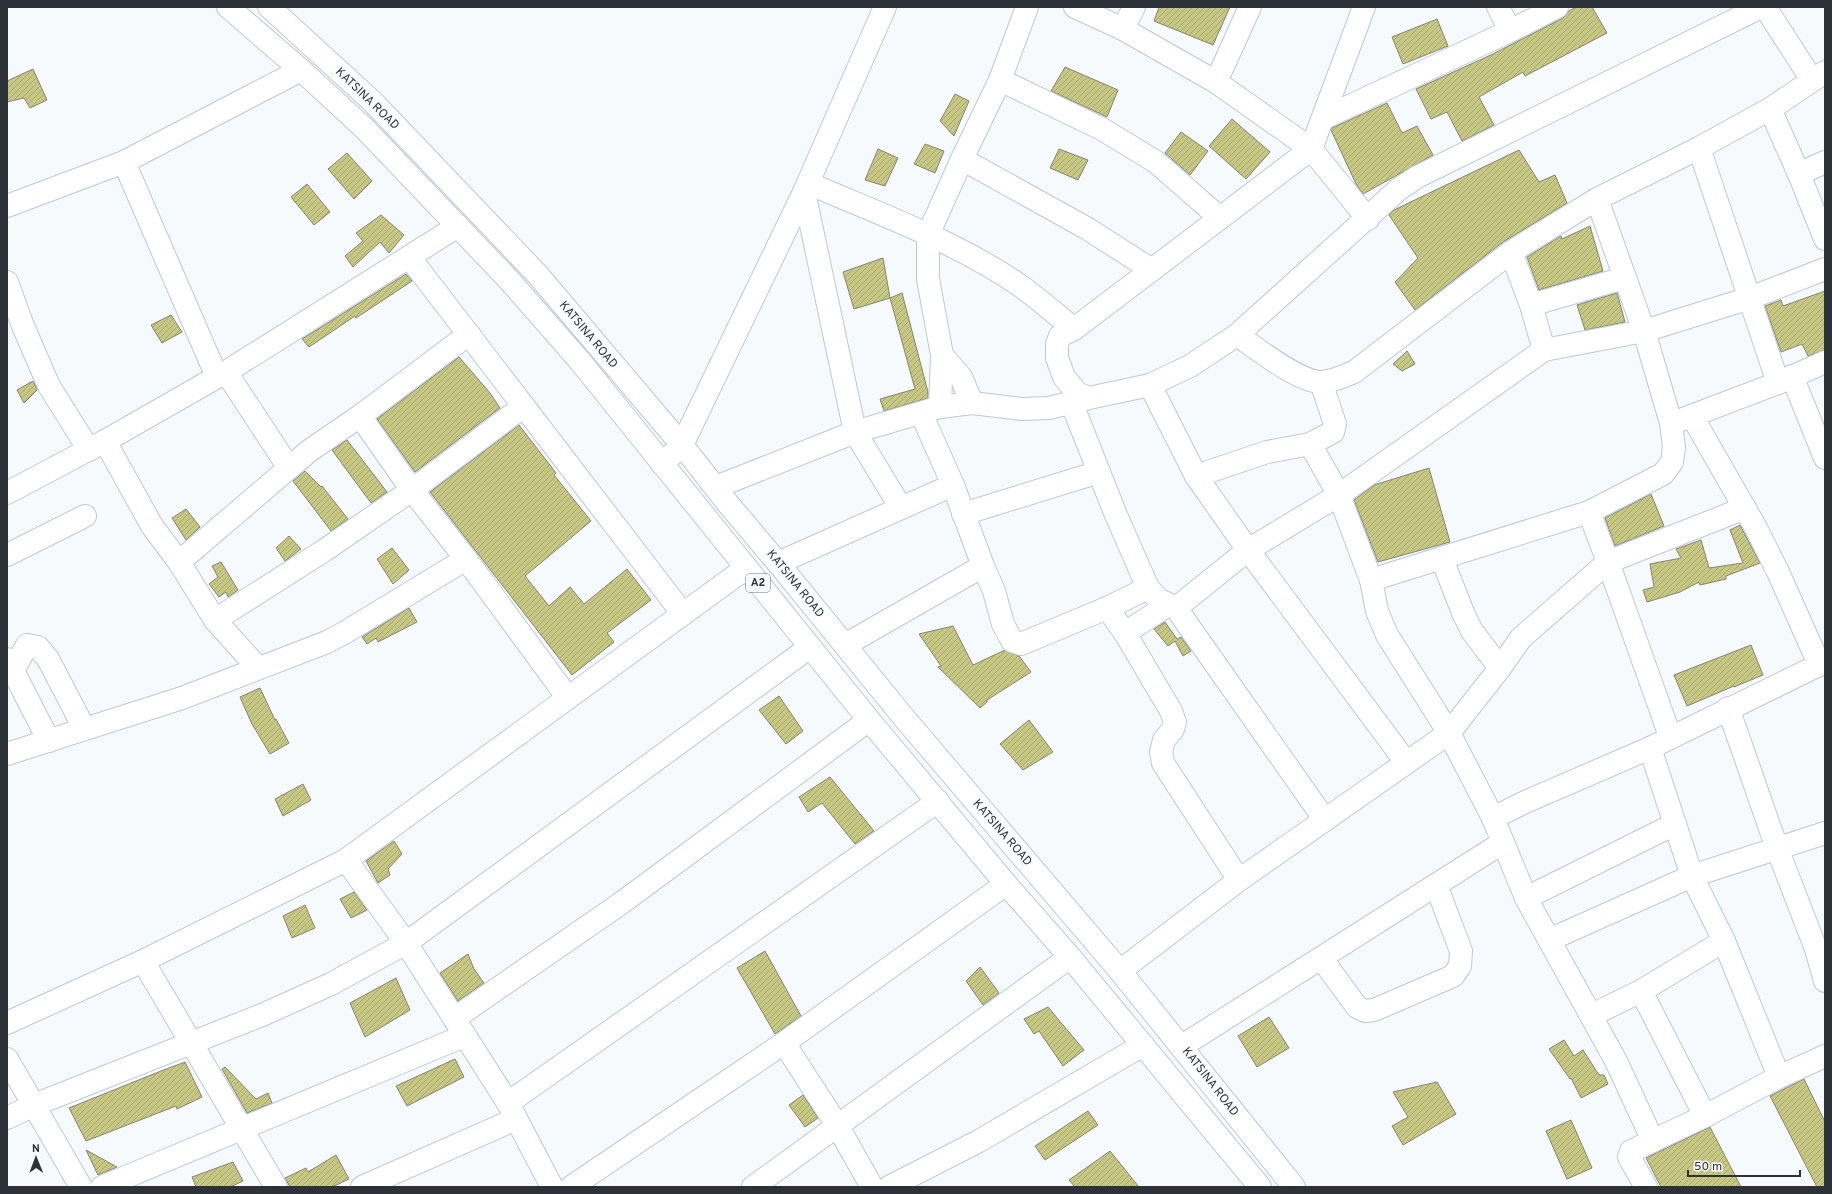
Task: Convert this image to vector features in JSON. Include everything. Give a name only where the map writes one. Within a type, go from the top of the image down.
[{"type":"main road","name":"A2","points":[[228,7],[301,70],[364,128],[458,226],[579,360],[869,720],[1006,884],[1070,957],[1260,1187]]},
{"type":"main road","name":"KATSINA ROAD","points":[[269,7],[373,102],[538,275],[682,445],[716,487],[728,506],[778,563],[905,719],[1120,971],[1182,1046],[1294,1187]]},
{"type":"main road","points":[[662,464],[682,445],[806,188],[885,7]]},
{"type":"main road","points":[[1027,7],[1000,80],[928,235],[928,279],[942,355],[931,410],[963,514],[994,591],[1003,624],[1012,641],[1021,644],[1107,608],[1148,588]]},
{"type":"main road","points":[[1075,7],[1124,30],[1216,82],[1311,149],[1368,219]]},
{"type":"main road","points":[[1124,30],[1134,7]]},
{"type":"main road","points":[[1216,82],[1250,7]]},
{"type":"main road","points":[[1326,820],[1172,607],[1158,599],[1148,588],[1099,472],[1081,401],[1064,377],[1057,358],[1057,344],[1060,336],[1074,329],[1311,149],[1324,118],[1364,7]]},
{"type":"main road","points":[[1498,7],[1510,31]]},
{"type":"main road","points":[[1324,118],[1510,31],[1556,7]]},
{"type":"main road","points":[[716,487],[855,432],[931,410],[972,403],[1022,409],[1050,408],[1150,385],[1190,366],[1237,335],[1368,219],[1399,189],[1416,176],[1761,7]]},
{"type":"main road","points":[[1237,335],[1293,373],[1321,382],[1338,379],[1354,372],[1511,252],[1597,199],[1699,148],[1770,109],[1819,76],[1765,7]]},
{"type":"main road","points":[[7,206],[124,162],[301,70]]},
{"type":"main road","points":[[1000,80],[1102,129],[1156,162],[1220,218]]},
{"type":"main road","points":[[1770,109],[1799,174],[1825,239]]},
{"type":"main road","points":[[1699,148],[1750,298],[1785,379],[1825,458]]},
{"type":"main road","points":[[962,159],[1088,228],[1152,270]]},
{"type":"main road","points":[[124,162],[221,374],[289,468]]},
{"type":"main road","points":[[1799,174],[1825,162]]},
{"type":"main road","points":[[806,188],[928,235],[985,264],[1022,287],[1074,329]]},
{"type":"main road","points":[[806,188],[855,432],[901,508]]},
{"type":"main road","points":[[1371,580],[1589,512],[1663,474],[1672,462],[1674,447],[1671,423],[1644,331],[1597,199]]},
{"type":"main road","points":[[7,493],[97,446],[221,374],[410,258],[458,226]]},
{"type":"main road","points":[[1511,252],[1531,305],[1544,350]]},
{"type":"main road","points":[[410,258],[683,614]]},
{"type":"main road","points":[[1125,633],[1172,607],[1248,550],[1339,495],[1544,350],[1644,331],[1750,298],[1825,269]]},
{"type":"main road","points":[[1531,305],[1624,278]]},
{"type":"main road","points":[[7,282],[23,326],[49,386],[97,446],[152,526],[179,562],[215,620],[258,668]]},
{"type":"main road","points":[[179,562],[309,451],[360,416],[469,334]]},
{"type":"main road","points":[[942,355],[961,378],[972,403]]},
{"type":"main road","points":[[1671,423],[1692,416],[1825,362]]},
{"type":"main road","points":[[1196,476],[1267,452],[1310,444],[1333,432],[1335,424],[1321,382]]},
{"type":"main road","points":[[1150,385],[1196,476],[1248,550],[1406,762]]},
{"type":"main road","points":[[215,620],[325,550],[412,490],[524,406]]},
{"type":"main road","points":[[360,416],[412,490],[466,559],[568,698]]},
{"type":"main road","points":[[1493,818],[1523,803],[1650,748],[1670,736],[1822,663],[1745,508],[1692,416]]},
{"type":"main road","points":[[1310,444],[1339,495],[1371,580],[1377,611],[1387,636],[1449,733],[1493,818],[1526,898],[1592,1015],[1653,1141]]},
{"type":"main road","points":[[963,514],[1099,472]]},
{"type":"main road","points":[[778,563],[953,485]]},
{"type":"main road","points":[[1120,971],[1239,880],[1449,733],[1500,668],[1521,638],[1608,562],[1745,508]]},
{"type":"main road","points":[[1589,512],[1670,736]]},
{"type":"main road","points":[[7,556],[85,516]]},
{"type":"main road","points":[[7,754],[84,728],[182,698],[344,633],[466,559]]},
{"type":"main road","points":[[1442,559],[1464,615],[1472,630],[1500,668]]},
{"type":"main road","points":[[845,645],[983,566]]},
{"type":"main road","points":[[7,1023],[143,961],[346,860],[746,568]]},
{"type":"main road","points":[[1107,608],[1125,633],[1171,710],[1176,722],[1173,729],[1164,740],[1161,752],[1163,763],[1239,880]]},
{"type":"main road","points":[[49,741],[10,664],[26,645],[38,647],[48,659],[84,728]]},
{"type":"main road","points":[[7,1118],[34,1105],[192,1043],[331,984],[406,943],[810,646]]},
{"type":"main road","points":[[1728,708],[1777,848],[1821,947],[1825,981]]},
{"type":"main road","points":[[102,1187],[242,1128],[459,1027],[620,904],[869,720]]},
{"type":"main road","points":[[1650,748],[1692,876],[1724,941],[1780,1077]]},
{"type":"main road","points":[[362,1187],[512,1111],[938,801]]},
{"type":"main road","points":[[1526,898],[1675,824]]},
{"type":"main road","points":[[1549,940],[1692,876],[1825,833]]},
{"type":"main road","points":[[1182,1046],[1502,842]]},
{"type":"main road","points":[[346,860],[406,943],[512,1111],[552,1187]]},
{"type":"main road","points":[[571,1187],[784,1043],[1006,884]]},
{"type":"main road","points":[[1321,958],[1356,1007],[1365,1011],[1374,1010],[1453,976],[1460,966],[1461,951],[1436,885]]},
{"type":"main road","points":[[1592,1015],[1641,990],[1724,941]]},
{"type":"main road","points":[[753,1187],[1070,957]]},
{"type":"main road","points":[[143,961],[276,1187]]},
{"type":"main road","points":[[1641,990],[1705,1116]]},
{"type":"main road","points":[[784,1043],[837,1125],[872,1187]]},
{"type":"main road","points":[[889,1187],[979,1141],[1143,1045]]},
{"type":"main road","points":[[1646,1187],[1628,1155],[1631,1151],[1825,1056]]},
{"type":"main road","points":[[7,1060],[81,1187]]},
{"type":"building","points":[[1159,7],[1230,7],[1213,45],[1154,21]]},
{"type":"building","points":[[1576,7],[1592,7],[1607,33],[1525,76],[1523,72],[1479,97],[1494,125],[1462,141],[1447,112],[1431,119],[1416,89],[1493,54],[1563,18],[1569,11]]},
{"type":"building","points":[[1437,19],[1448,46],[1403,64],[1392,37]]},
{"type":"building","points":[[1065,67],[1118,90],[1107,117],[1051,91]]},
{"type":"building","points":[[33,69],[47,100],[30,108],[24,98],[7,102],[7,81]]},
{"type":"building","points":[[955,94],[969,101],[954,136],[940,121]]},
{"type":"building","points":[[1387,103],[1402,133],[1417,126],[1433,155],[1363,194],[1356,184],[1331,130],[1332,128]]},
{"type":"building","points":[[1232,119],[1270,152],[1246,179],[1209,146]]},
{"type":"building","points":[[1181,132],[1208,151],[1190,175],[1165,153]]},
{"type":"building","points":[[925,144],[944,151],[935,173],[914,164]]},
{"type":"building","points":[[878,149],[898,158],[885,186],[865,180]]},
{"type":"building","points":[[1059,149],[1088,160],[1078,180],[1050,168]]},
{"type":"building","points":[[1519,150],[1539,182],[1555,175],[1567,203],[1503,242],[1415,310],[1395,282],[1418,258],[1389,215],[1394,210]]},
{"type":"building","points":[[347,153],[372,181],[354,199],[328,169]]},
{"type":"building","points":[[307,184],[330,212],[314,225],[291,197]]},
{"type":"building","points":[[381,215],[404,235],[389,253],[380,242],[353,267],[345,256],[363,241],[356,233]]},
{"type":"building","points":[[1590,226],[1603,271],[1539,290],[1527,257],[1561,236],[1562,239]]},
{"type":"building","points":[[883,258],[890,298],[854,309],[843,272]]},
{"type":"building","points":[[406,274],[412,281],[356,318],[355,316],[309,347],[302,339]]},
{"type":"building","points":[[1825,291],[1825,350],[1808,356],[1802,344],[1781,352],[1765,306],[1781,300],[1783,306]]},
{"type":"building","points":[[902,293],[928,392],[928,398],[884,411],[880,399],[915,389],[890,298]]},
{"type":"building","points":[[1617,293],[1625,322],[1585,330],[1577,305]]},
{"type":"building","points":[[171,315],[182,332],[162,343],[151,325]]},
{"type":"building","points":[[1407,351],[1415,364],[1402,371],[1393,364]]},
{"type":"building","points":[[459,357],[490,393],[500,408],[415,472],[377,419]]},
{"type":"building","points":[[33,381],[37,390],[24,403],[17,390]]},
{"type":"building","points":[[519,425],[556,473],[554,475],[591,521],[525,576],[549,606],[570,587],[584,604],[627,569],[651,600],[607,633],[614,642],[572,675],[430,492]]},
{"type":"building","points":[[347,440],[387,492],[371,503],[332,450]]},
{"type":"building","points":[[1429,468],[1450,542],[1378,562],[1354,500],[1374,485]]},
{"type":"building","points":[[305,471],[321,487],[322,486],[348,519],[331,531],[293,481]]},
{"type":"building","points":[[1651,494],[1664,526],[1615,546],[1605,518]]},
{"type":"building","points":[[186,509],[200,527],[186,540],[172,518]]},
{"type":"building","points":[[1740,525],[1760,563],[1726,576],[1726,579],[1700,585],[1699,582],[1680,592],[1647,602],[1643,590],[1654,587],[1650,564],[1681,558],[1676,549],[1701,540],[1709,568],[1743,563],[1730,530]]},
{"type":"building","points":[[289,536],[301,549],[285,561],[276,548]]},
{"type":"building","points":[[392,548],[409,570],[393,584],[377,559]]},
{"type":"building","points":[[221,562],[238,590],[228,597],[226,592],[219,597],[209,584],[218,577],[212,566]]},
{"type":"building","points":[[409,608],[417,622],[378,642],[376,638],[367,644],[362,637]]},
{"type":"building","points":[[1165,622],[1177,639],[1181,637],[1191,651],[1183,656],[1175,641],[1168,646],[1154,629]]},
{"type":"building","points":[[953,626],[973,665],[1005,650],[1019,656],[1031,672],[987,700],[987,702],[980,708],[938,667],[941,666],[919,634]]},
{"type":"building","points":[[1751,645],[1763,675],[1687,706],[1674,675]]},
{"type":"building","points":[[260,688],[275,720],[276,719],[289,743],[270,754],[252,724],[240,697]]},
{"type":"building","points":[[779,696],[803,731],[786,744],[759,710]]},
{"type":"building","points":[[1029,720],[1053,752],[1023,770],[1000,744]]},
{"type":"building","points":[[830,777],[874,831],[855,844],[822,803],[808,812],[799,797]]},
{"type":"building","points":[[303,784],[311,800],[283,816],[275,799]]},
{"type":"building","points":[[394,841],[402,854],[388,869],[390,875],[378,883],[366,861]]},
{"type":"building","points":[[354,892],[367,910],[351,918],[340,899]]},
{"type":"building","points":[[305,905],[315,928],[292,938],[283,916]]},
{"type":"building","points":[[765,951],[801,1016],[775,1034],[737,968]]},
{"type":"building","points":[[468,954],[474,969],[484,983],[458,1001],[440,973]]},
{"type":"building","points":[[980,967],[999,993],[983,1005],[966,981]]},
{"type":"building","points":[[396,978],[410,1010],[365,1037],[350,1003]]},
{"type":"building","points":[[1048,1007],[1084,1050],[1063,1066],[1039,1031],[1034,1034],[1024,1019]]},
{"type":"building","points":[[1269,1017],[1289,1048],[1257,1067],[1238,1036]]},
{"type":"building","points":[[1564,1040],[1574,1056],[1583,1050],[1599,1075],[1604,1075],[1608,1084],[1581,1098],[1571,1078],[1570,1079],[1549,1049]]},
{"type":"building","points":[[455,1059],[464,1077],[407,1106],[396,1086]]},
{"type":"building","points":[[185,1062],[202,1097],[177,1109],[176,1106],[86,1141],[69,1108]]},
{"type":"building","points":[[225,1067],[256,1099],[268,1093],[272,1103],[247,1113],[222,1069]]},
{"type":"building","points":[[1804,1079],[1825,1122],[1825,1187],[1817,1187],[1770,1096]]},
{"type":"building","points":[[1437,1082],[1456,1114],[1403,1145],[1392,1126],[1408,1117],[1393,1092]]},
{"type":"building","points":[[803,1095],[818,1118],[805,1127],[789,1105]]},
{"type":"building","points":[[1088,1111],[1098,1125],[1045,1160],[1035,1146]]},
{"type":"building","points":[[1571,1120],[1592,1168],[1567,1179],[1546,1131]]},
{"type":"building","points":[[1710,1127],[1741,1187],[1661,1187],[1646,1158]]},
{"type":"building","points":[[86,1150],[108,1162],[117,1167],[98,1175]]},
{"type":"building","points":[[1110,1151],[1139,1187],[1075,1187],[1069,1180]]},
{"type":"building","points":[[336,1155],[349,1179],[332,1187],[290,1187],[285,1178],[306,1168],[308,1172]]},
{"type":"building","points":[[233,1162],[243,1181],[230,1187],[196,1187],[192,1177]]}]
